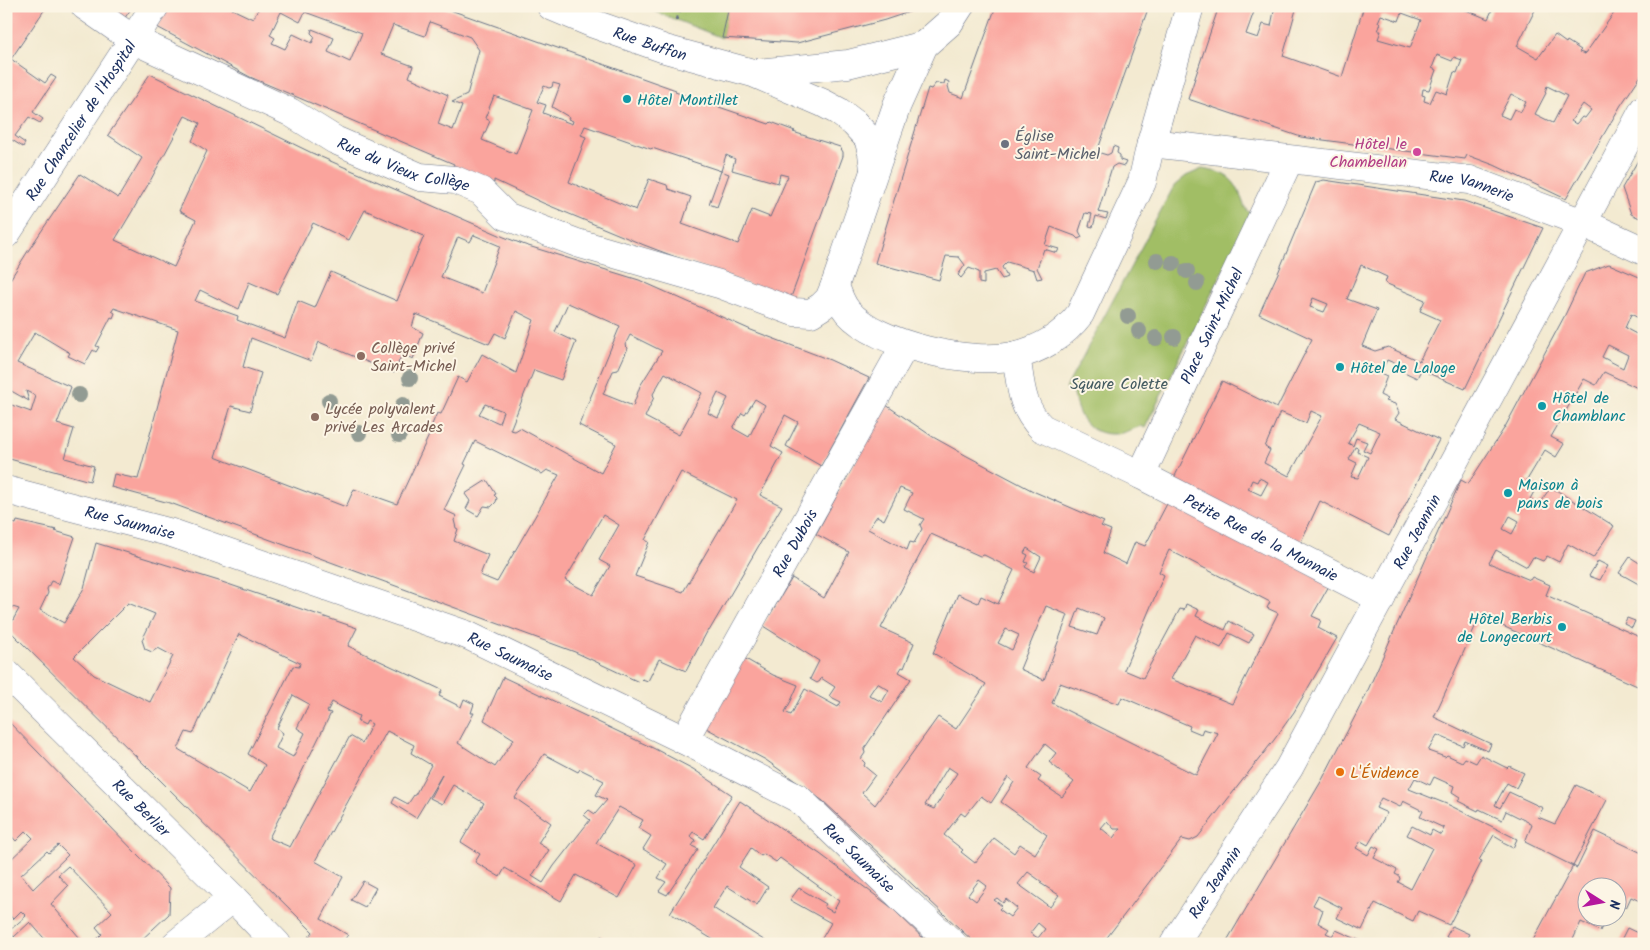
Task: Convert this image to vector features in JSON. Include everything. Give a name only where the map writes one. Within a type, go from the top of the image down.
[{"type":"street","name":"Rue du Vieux Collège","points":[[85,6],[134,40],[290,112],[335,140],[420,177],[455,180],[480,191],[506,216],[577,243],[719,284],[794,312],[811,313],[822,306],[829,299],[835,285]]},
{"type":"street","name":"Rue Chancelier de l'Hospital","points":[[6,234],[156,6]]},
{"type":"street","name":"Rue Buffon","points":[[551,6],[594,24],[665,49],[752,73],[823,103],[838,111],[868,138],[874,169]]},
{"type":"street","points":[[960,6],[949,23],[924,45],[897,106],[835,285],[842,304],[856,320],[875,331],[905,345],[976,359],[1016,355],[1057,337],[1071,326],[1080,314],[1142,182],[1151,143],[1190,6]]},
{"type":"street","name":"Rue Buffon","points":[[752,73],[848,64],[924,45]]},
{"type":"street","name":"Rue Jeannin","points":[[1174,944],[1289,768],[1644,109]]},
{"type":"street","points":[[1151,143],[1289,160]]},
{"type":"street","name":"Rue Vannerie","points":[[1289,160],[1470,180],[1583,223],[1644,251]]},
{"type":"street","name":"Place Saint-Michel","points":[[1141,475],[1289,160]]},
{"type":"street","name":"Rue Dubois","points":[[684,740],[905,345]]},
{"type":"street","points":[[1016,355],[1026,407],[1042,428],[1141,475]]},
{"type":"street","name":"Petite Rue de la Monnaie","points":[[1141,475],[1381,599]]},
{"type":"street","name":"Rue Saumaise","points":[[6,490],[172,533],[467,635],[684,740],[799,799],[953,944]]},
{"type":"street","name":"Rue Berlier","points":[[6,673],[277,944]]},
{"type":"street","points":[[176,944],[233,898]]},
{"type":"green space","points":[[641,6],[730,6],[722,38]]},
{"type":"green space","name":"Square Colette","points":[[1202,169],[1216,172],[1231,180],[1251,214],[1145,428],[1141,426],[1117,434],[1097,431],[1085,423],[1077,409],[1074,393],[1066,388],[1174,186],[1186,176]]},
{"type":"building","points":[[6,6],[47,6],[11,59],[45,83],[51,75],[56,78],[33,112],[43,119],[40,123],[29,117],[15,136],[25,143],[23,147],[12,140],[6,149]]},
{"type":"building","points":[[100,6],[133,6],[122,22]]},
{"type":"building","points":[[170,6],[233,6],[232,9],[253,19],[260,6],[439,6],[676,90],[675,92],[769,124],[771,122],[795,131],[793,132],[840,147],[843,156],[790,300],[644,245],[543,203],[494,180],[494,183],[453,167],[454,164],[250,77],[157,27]],"holes":[[[281,12],[300,22],[305,12],[362,33],[350,62],[328,52],[334,38],[312,29],[311,33],[315,37],[312,43],[293,34],[285,49],[272,43],[275,38],[270,35]],[[430,22],[470,37],[479,50],[467,95],[452,102],[462,106],[453,130],[438,124],[448,95],[409,77],[413,66],[381,54],[393,25],[425,36]],[[553,83],[560,85],[552,107],[569,117],[568,119],[573,121],[572,124],[543,113],[546,105],[537,102],[544,86],[552,87]],[[494,96],[533,110],[516,154],[482,140],[490,121],[485,118]],[[585,126],[721,171],[726,155],[735,159],[732,170],[778,183],[780,174],[788,176],[770,217],[752,210],[738,244],[682,224],[691,197],[668,189],[667,185],[649,179],[636,210],[569,182],[586,137],[581,135]]]},
{"type":"building","points":[[729,6],[927,6],[885,20],[797,43],[722,38]]},
{"type":"building","name":"Église Saint-Michel","points":[[996,6],[1149,6],[1097,152],[1107,155],[1111,153],[1113,146],[1118,148],[1117,153],[1120,155],[1120,160],[1126,162],[1124,166],[1117,164],[1112,167],[1098,212],[1108,214],[1106,219],[1096,216],[1093,227],[1089,226],[1092,214],[1085,213],[1079,231],[1082,237],[1078,239],[1075,236],[1051,227],[1045,245],[1059,249],[1057,253],[1044,249],[1037,268],[1042,278],[1037,279],[1034,270],[1007,262],[1002,267],[1007,277],[1002,279],[996,270],[984,273],[984,284],[979,283],[979,272],[969,268],[961,278],[958,275],[965,265],[959,257],[946,256],[939,280],[875,263],[928,88],[931,89],[936,83],[944,84],[945,80],[949,82],[950,93],[963,98]]},
{"type":"building","points":[[1219,6],[1256,6],[1246,34],[1258,38],[1263,24],[1271,26],[1275,6],[1297,6],[1283,56],[1342,77],[1364,6],[1456,6],[1488,19],[1494,6],[1537,6],[1517,46],[1538,58],[1555,35],[1581,50],[1579,52],[1585,54],[1619,6],[1644,6],[1644,71],[1621,105],[1566,199],[1494,165],[1467,155],[1465,159],[1301,137],[1188,99]],"holes":[[[1402,13],[1421,20],[1410,48],[1378,39],[1381,31],[1378,31],[1381,23],[1378,22],[1381,15],[1399,21]],[[1437,55],[1452,61],[1454,57],[1462,60],[1457,73],[1454,72],[1447,94],[1436,90],[1430,103],[1424,101],[1425,96],[1422,95],[1423,89],[1429,90],[1436,70],[1432,68]],[[1547,86],[1567,96],[1553,123],[1535,114]],[[1511,94],[1526,102],[1521,112],[1514,109],[1509,119],[1500,115]],[[1583,104],[1591,110],[1585,118],[1582,117],[1576,124],[1571,121]]]},
{"type":"building","points":[[150,74],[312,153],[504,237],[639,280],[751,330],[830,360],[869,378],[821,466],[786,446],[798,422],[785,415],[771,446],[783,453],[760,495],[782,506],[708,630],[686,671],[659,659],[648,681],[642,679],[639,682],[575,652],[173,504],[111,487],[114,474],[138,479],[178,330],[114,308],[112,311],[115,313],[113,318],[111,317],[96,346],[99,347],[96,352],[93,350],[85,364],[68,356],[70,353],[35,332],[17,363],[71,387],[57,424],[74,429],[65,458],[94,466],[90,481],[6,458],[6,403],[31,412],[36,396],[26,391],[29,401],[6,388],[6,286],[80,174],[118,198],[142,158],[108,135]],"holes":[[[185,116],[200,123],[192,141],[207,151],[179,211],[196,220],[174,267],[115,240],[149,183]],[[365,210],[424,236],[397,301],[331,272],[315,308],[298,301],[285,338],[237,320],[238,316],[195,301],[200,290],[239,309],[249,282],[277,294],[313,223],[349,240]],[[474,235],[500,246],[482,293],[441,277],[458,237],[470,242]],[[568,303],[620,326],[579,425],[616,444],[601,473],[520,428],[515,431],[510,430],[534,370],[561,380],[576,342],[555,332]],[[516,311],[534,320],[516,373],[482,354],[467,382],[458,377],[441,414],[437,413],[430,429],[432,429],[397,504],[354,489],[346,507],[215,457],[231,406],[250,411],[261,373],[243,367],[251,338],[311,361],[319,342],[394,373],[402,354],[413,359],[423,333],[412,327],[416,314],[489,344],[495,333],[505,338]],[[630,335],[662,351],[640,386],[633,406],[603,394],[613,371],[618,370],[628,348],[625,345]],[[665,373],[702,393],[679,435],[645,417],[654,397],[653,394]],[[718,393],[728,398],[718,418],[708,413]],[[755,399],[765,405],[749,437],[733,428],[742,413],[745,415]],[[485,404],[503,411],[499,423],[479,414]],[[475,441],[542,474],[547,470],[559,475],[497,582],[480,575],[488,555],[454,541],[458,529],[454,520],[457,516],[444,510],[466,465],[464,464]],[[681,472],[737,500],[683,592],[635,576],[649,542],[645,540]],[[603,515],[619,525],[599,560],[610,566],[593,595],[565,580]]]},
{"type":"building","points":[[1644,150],[1644,220],[1631,214],[1622,188]]},
{"type":"building","points":[[721,171],[729,174],[717,207],[709,204]]},
{"type":"building","points":[[1324,180],[1464,201],[1543,228],[1465,389],[1421,370],[1417,378],[1398,369],[1399,365],[1387,360],[1380,373],[1387,376],[1380,395],[1388,399],[1386,401],[1395,404],[1399,413],[1395,419],[1439,440],[1389,536],[1320,501],[1298,548],[1171,484],[1222,381],[1277,408],[1312,339],[1259,314],[1316,182]],"holes":[[[1361,265],[1387,277],[1385,283],[1425,300],[1420,311],[1440,320],[1419,361],[1388,347],[1375,351],[1362,346],[1377,310],[1347,299]],[[1313,298],[1328,304],[1324,312],[1310,307]],[[1311,411],[1322,416],[1289,476],[1264,463],[1270,450],[1265,447],[1280,412],[1306,423]],[[1359,423],[1380,432],[1370,453],[1363,450],[1367,442],[1356,438],[1353,446],[1348,443]],[[1355,447],[1358,448],[1357,452],[1368,457],[1358,478],[1351,477],[1357,463],[1349,459]],[[1259,478],[1268,482],[1261,495],[1248,489],[1252,480],[1257,482]]]},
{"type":"building","points":[[1609,264],[1644,279],[1644,321],[1631,314],[1625,328],[1642,337],[1644,334],[1644,391],[1604,372],[1596,385],[1584,379],[1551,437],[1564,444],[1556,457],[1545,450],[1527,480],[1537,486],[1530,499],[1538,505],[1551,487],[1614,526],[1593,558],[1568,544],[1559,562],[1547,556],[1543,561],[1533,557],[1527,567],[1496,550],[1489,563],[1530,580],[1532,577],[1550,585],[1546,595],[1644,639],[1644,689],[1480,616],[1434,717],[1491,744],[1488,751],[1465,741],[1463,746],[1437,735],[1428,751],[1445,757],[1447,755],[1462,762],[1465,758],[1476,763],[1481,755],[1507,768],[1509,766],[1524,773],[1516,788],[1507,783],[1495,805],[1500,808],[1509,792],[1543,808],[1538,817],[1555,824],[1576,785],[1607,800],[1573,866],[1525,842],[1532,824],[1506,811],[1502,820],[1479,809],[1478,811],[1458,801],[1460,797],[1452,792],[1454,786],[1434,777],[1430,785],[1415,778],[1409,789],[1449,805],[1517,839],[1513,848],[1503,843],[1504,841],[1494,835],[1479,860],[1482,861],[1449,925],[1418,911],[1413,921],[1375,903],[1362,930],[1337,918],[1342,908],[1318,896],[1313,905],[1323,910],[1318,923],[1329,929],[1326,933],[1332,936],[1336,930],[1361,941],[1359,944],[1225,944],[1322,780],[1364,699],[1461,480],[1468,484],[1505,427],[1565,315],[1585,273]],"holes":[[[1608,345],[1628,355],[1623,368],[1602,357]],[[1510,516],[1519,521],[1512,534],[1503,529]],[[1381,798],[1400,807],[1403,801],[1423,811],[1420,817],[1444,828],[1441,835],[1432,830],[1430,835],[1412,826],[1407,835],[1432,848],[1411,889],[1398,882],[1399,876],[1395,874],[1397,870],[1374,858],[1379,849],[1373,846],[1368,855],[1356,848],[1361,841],[1368,845],[1387,813],[1376,808]]]},
{"type":"building","points":[[886,405],[933,437],[967,456],[1035,492],[1104,522],[1101,526],[1111,530],[1103,553],[1126,564],[1135,542],[1145,546],[1169,500],[1330,584],[1312,616],[1321,620],[1318,628],[1337,638],[1294,712],[1274,740],[1198,837],[1190,841],[1182,839],[1102,944],[976,944],[823,801],[766,760],[706,728],[744,658],[773,675],[798,685],[785,712],[791,715],[805,689],[838,707],[841,702],[829,696],[835,687],[821,678],[817,683],[810,679],[819,661],[763,626],[792,578],[824,598],[849,552],[816,534]],"holes":[[[900,488],[912,493],[904,509],[924,519],[920,525],[922,529],[914,543],[910,542],[907,550],[868,529],[877,516],[884,520]],[[931,534],[980,556],[984,555],[1014,570],[998,604],[981,596],[978,603],[958,594],[933,653],[986,684],[956,729],[938,717],[875,805],[862,793],[875,775],[864,766],[865,763],[861,759],[865,753],[864,749],[911,679],[899,672],[902,667],[904,668],[914,643],[881,628]],[[1027,548],[1041,557],[1034,572],[1025,567],[1028,563],[1025,562],[1028,555],[1024,553]],[[1169,550],[1270,602],[1267,608],[1278,613],[1232,704],[1171,679],[1195,635],[1221,648],[1229,633],[1249,643],[1254,634],[1229,621],[1225,630],[1196,616],[1199,610],[1186,604],[1184,610],[1180,609],[1143,678],[1124,670],[1164,575],[1159,572]],[[1046,606],[1068,615],[1044,680],[1020,669]],[[1079,608],[1104,618],[1097,635],[1072,627]],[[1006,629],[1019,635],[1012,650],[998,643]],[[877,683],[889,690],[882,702],[869,695]],[[1060,683],[1119,704],[1122,697],[1190,726],[1189,729],[1201,734],[1203,729],[1218,733],[1196,775],[1052,703]],[[1045,744],[1056,753],[1049,762],[1074,782],[1062,797],[1038,781],[1041,777],[1028,768]],[[948,767],[957,773],[934,809],[925,805]],[[1008,777],[1014,782],[1001,802],[1047,835],[1035,854],[1020,844],[1014,853],[994,838],[975,863],[961,852],[963,850],[944,835],[961,813],[965,816],[981,796],[991,803]],[[1107,821],[1114,829],[1120,829],[1113,838],[1101,828]],[[1028,872],[1042,882],[1040,883],[1059,895],[1050,907],[1018,884]],[[979,880],[987,886],[976,901],[968,895]],[[997,898],[1003,903],[1006,899],[1017,908],[1010,917],[999,909],[1002,906],[994,900]],[[1038,923],[1045,929],[1038,938],[1030,933]]]},
{"type":"building","points":[[487,480],[496,494],[494,495],[497,498],[496,502],[491,507],[484,506],[478,516],[466,509],[470,501],[465,494]]},
{"type":"building","points":[[6,521],[16,524],[17,521],[57,530],[55,531],[75,537],[59,584],[51,581],[40,610],[64,623],[84,588],[96,543],[222,582],[357,628],[348,646],[442,690],[439,696],[461,707],[464,699],[474,704],[471,713],[474,713],[458,743],[495,767],[514,739],[484,720],[503,677],[655,749],[693,769],[732,795],[704,839],[693,832],[690,836],[696,840],[692,846],[698,849],[667,895],[659,891],[666,882],[658,878],[667,864],[643,849],[651,836],[638,828],[643,820],[619,807],[596,843],[637,865],[619,898],[576,875],[561,901],[505,868],[500,877],[475,862],[480,854],[461,842],[484,803],[453,785],[442,804],[430,798],[442,775],[416,818],[392,803],[395,797],[408,804],[431,765],[411,753],[414,745],[387,731],[315,861],[343,877],[321,919],[348,935],[341,944],[311,944],[307,939],[313,932],[8,629],[19,609],[6,605]],"holes":[[[128,603],[155,614],[142,640],[145,649],[152,652],[158,648],[173,656],[150,702],[94,675],[74,657]],[[239,634],[300,663],[299,667],[293,666],[248,754],[265,765],[250,792],[178,749],[186,732],[193,734]],[[293,695],[309,704],[297,728],[305,733],[293,757],[276,748],[283,733],[277,728]],[[332,702],[359,716],[357,721],[365,725],[367,721],[372,724],[362,743],[350,736],[290,847],[269,838],[331,713],[327,712]],[[544,754],[578,772],[580,769],[604,781],[596,795],[607,800],[595,814],[589,810],[584,815],[590,820],[543,883],[532,876],[549,850],[538,843],[551,823],[515,798]]]},
{"type":"building","points":[[1630,557],[1644,566],[1644,587],[1619,573]]},
{"type":"building","points":[[1598,561],[1608,566],[1600,580],[1589,576]]},
{"type":"building","points":[[1627,618],[1635,621],[1632,628],[1624,624]]},
{"type":"building","points":[[6,719],[170,888],[169,914],[137,944],[98,944],[95,941],[102,934],[96,927],[112,912],[68,866],[58,875],[68,886],[51,904],[85,944],[49,944],[30,922],[14,937],[9,931],[26,916],[21,911],[13,919],[6,911],[6,864],[33,838],[26,831],[16,841],[6,830],[8,824],[6,822]],"holes":[[[58,845],[68,855],[33,889],[21,875],[47,851],[49,853]]]},
{"type":"building","points":[[740,801],[820,854],[891,907],[929,944],[826,944],[821,940],[831,923],[790,900],[799,888],[826,904],[824,907],[833,912],[839,901],[780,858],[776,862],[764,854],[761,856],[751,848],[739,867],[768,887],[757,905],[727,886],[713,908],[770,944],[720,944],[670,913]]},
{"type":"building","points":[[1595,831],[1644,854],[1644,903],[1631,897],[1628,904],[1628,878],[1578,878],[1578,928],[1571,944],[1531,944],[1573,866],[1577,868]]},
{"type":"building","points":[[363,881],[376,888],[365,907],[351,900]]},
{"type":"building","points":[[1452,926],[1469,934],[1464,944],[1458,944],[1446,937]]},
{"type":"building","points":[[1627,928],[1644,936],[1644,944],[1619,944]]},
{"type":"building","points":[[601,936],[615,944],[597,944]]},
{"type":"place","name":"Hôtel Montillet","points":[[627,99]]},
{"type":"place","name":"Église Saint-Michel","points":[[1005,144]]},
{"type":"place","name":"Hôtel le Chambellan","points":[[1417,152]]},
{"type":"place","name":"Collège privé Saint-Michel","points":[[361,356]]},
{"type":"place","name":"Hôtel de Laloge","points":[[1340,367]]},
{"type":"place","name":"Hôtel de Chamblanc","points":[[1542,406]]},
{"type":"place","name":"Lycée polyvalent privé Les Arcades","points":[[315,417]]},
{"type":"place","name":"Maison à pans de bois","points":[[1508,493]]},
{"type":"place","name":"Hôtel Berbis de Longecourt","points":[[1562,627]]},
{"type":"place","name":"L'Évidence","points":[[1340,772]]}]
